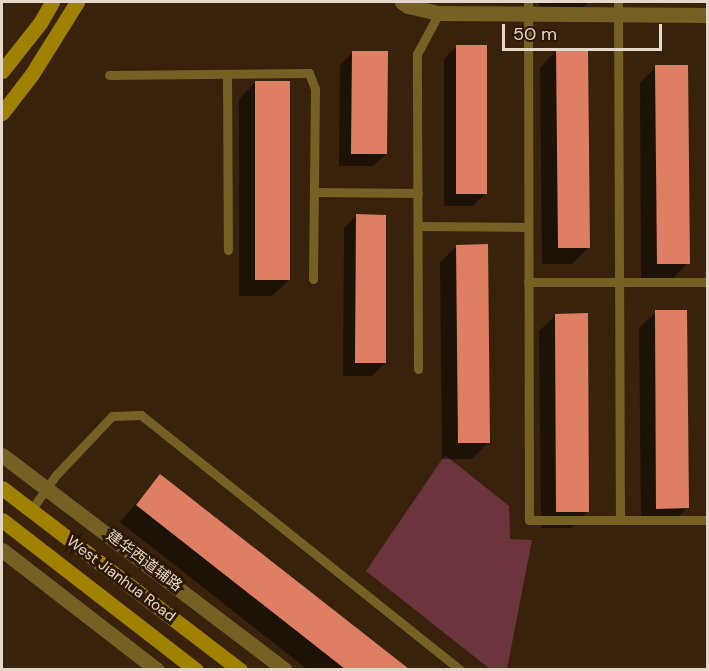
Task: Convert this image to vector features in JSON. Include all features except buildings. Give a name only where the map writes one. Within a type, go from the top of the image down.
[{"type":"main road","points":[[2,71],[40,23],[52,2]]},
{"type":"main road","points":[[2,113],[32,74],[77,2]]},
{"type":"main road","name":"West Jianhua Road","points":[[2,488],[240,669]]},
{"type":"main road","name":"West Jianhua Road","points":[[2,520],[196,669]]},
{"type":"street","points":[[406,3],[439,13],[528,8],[618,8],[708,15]]},
{"type":"street","name":"建华西道辅路","points":[[2,455],[285,669]]},
{"type":"street","points":[[2,550],[157,669]]},
{"type":"lane","points":[[528,8],[529,520],[708,520]]},
{"type":"lane","points":[[618,8],[620,520]]},
{"type":"lane","points":[[418,369],[417,54],[439,13]]},
{"type":"lane","points":[[109,75],[309,73],[315,89],[313,279]]},
{"type":"lane","points":[[227,74],[228,250]]},
{"type":"lane","points":[[315,192],[418,193]]},
{"type":"lane","points":[[418,226],[528,227]]},
{"type":"lane","points":[[528,282],[708,282]]},
{"type":"lane","points":[[31,510],[47,487],[112,416],[141,415],[461,669]]},
{"type":"shaded area","points":[[445,455],[509,506],[510,539],[532,540],[507,669],[490,669],[366,571]]}]
